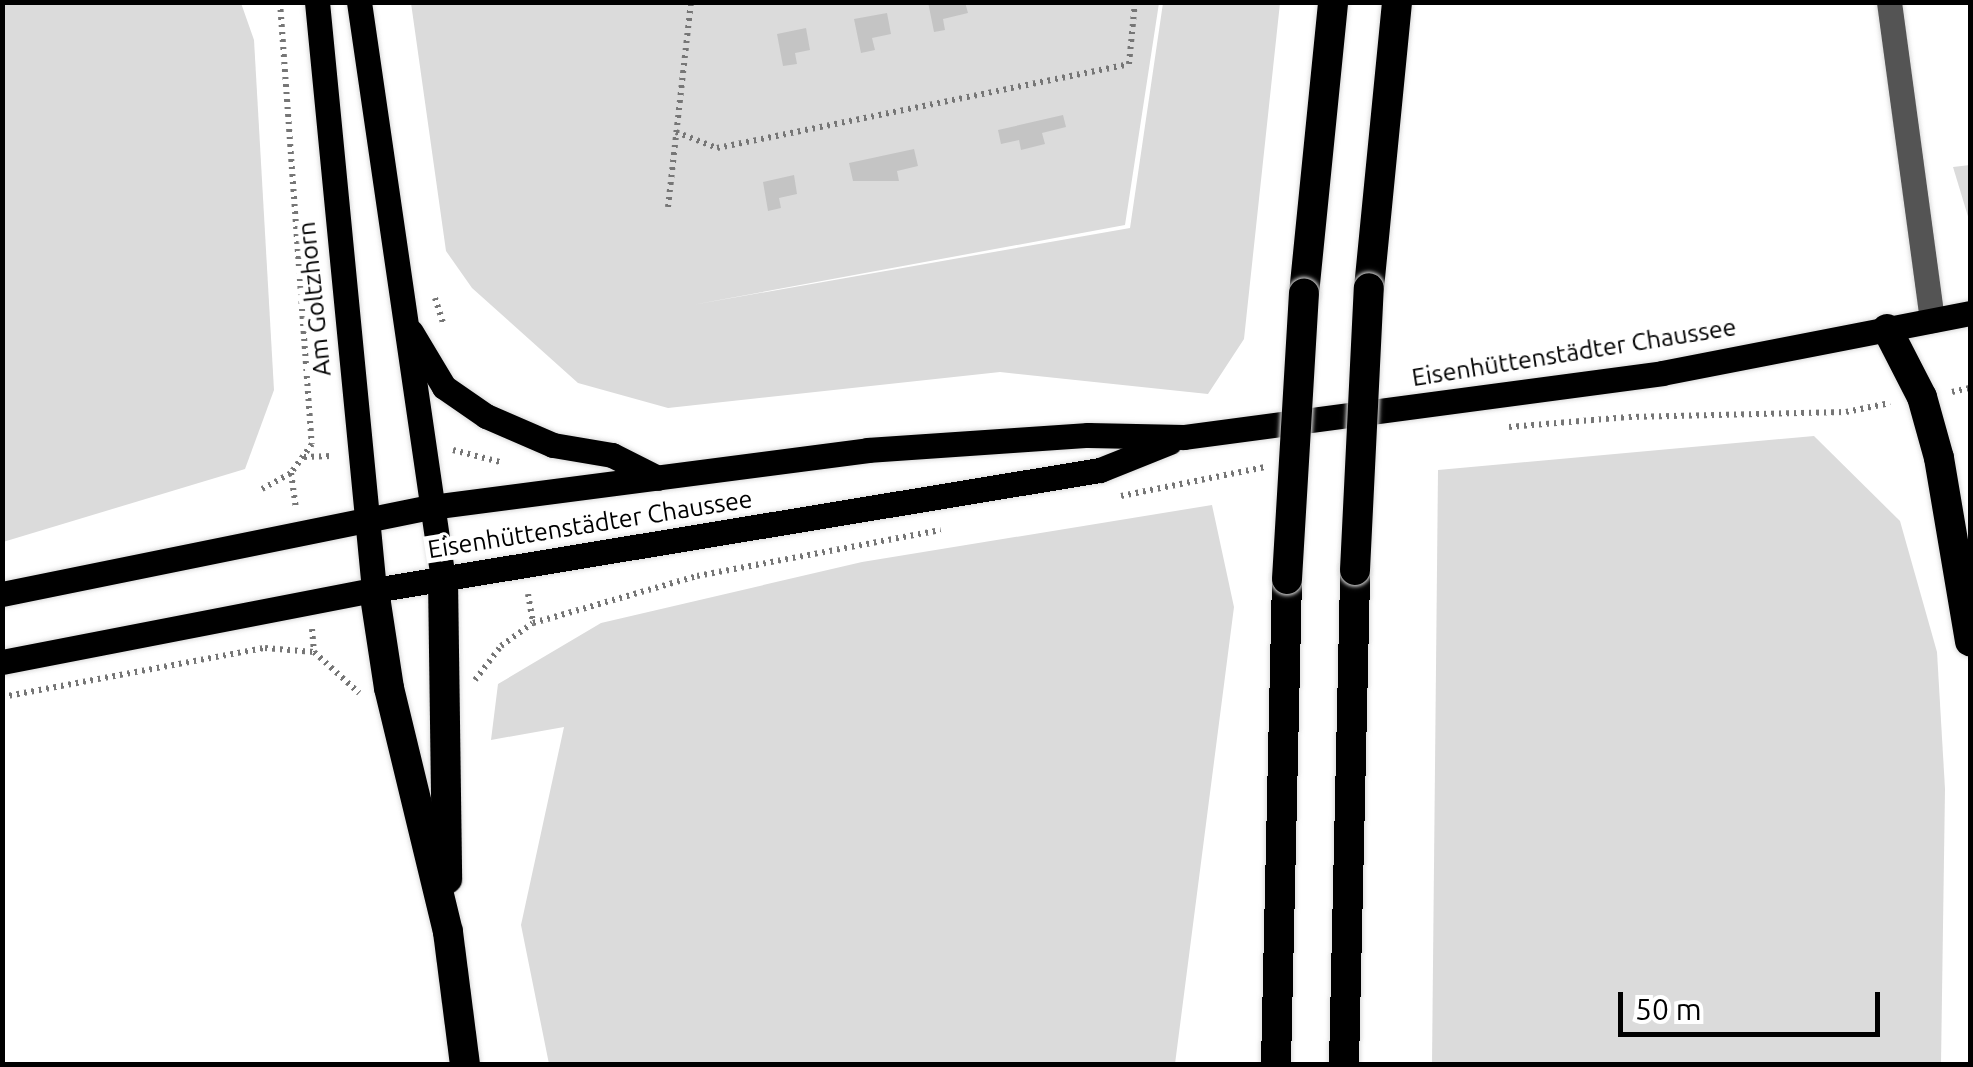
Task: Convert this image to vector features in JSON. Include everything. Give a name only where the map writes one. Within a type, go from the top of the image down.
[{"type":"highway","points":[[1276,1064],[1287,578],[1304,294],[1334,2]]},
{"type":"highway","points":[[1344,1064],[1356,570],[1369,288],[1397,2]]},
{"type":"highway","points":[[1887,329],[1922,398],[1939,458],[1970,641]]},
{"type":"highway","points":[[443,579],[448,932]]},
{"type":"highway","points":[[374,590],[390,688],[448,932],[465,1064]]},
{"type":"main road","name":"Am Goltzhorn","points":[[317,2],[364,518],[374,590]]},
{"type":"main road","points":[[359,2],[397,292],[443,579]]},
{"type":"main road","points":[[397,292],[418,352],[444,387],[516,430],[552,446],[612,455],[658,478]]},
{"type":"main road","name":"Eisenhüttenstädter Chaussee","points":[[2,594],[298,530],[431,507],[867,450],[1088,436],[1184,437],[1662,372],[1970,313]]},
{"type":"main road","name":"Eisenhüttenstädter Chaussee","points":[[2,662],[309,601],[1100,470],[1184,437]]},
{"type":"lane","points":[[1889,2],[1932,320]]},
{"type":"path","points":[[262,489],[291,473],[312,444],[280,2]]},
{"type":"path","points":[[668,206],[690,2]]},
{"type":"path","points":[[676,132],[717,148],[1129,64],[1135,2]]},
{"type":"path","points":[[1501,428],[1629,416],[1846,412]]},
{"type":"path","points":[[1113,498],[1280,464]]},
{"type":"path","points":[[291,473],[298,530]]},
{"type":"path","points":[[445,683],[479,680],[501,646],[533,622],[697,576],[962,526]]},
{"type":"path","points":[[309,601],[314,652],[354,694],[390,688]]},
{"type":"path","points":[[2,697],[265,648],[314,652]]},
{"type":"shaded area","points":[[3,2],[241,3],[254,40],[274,390],[245,469],[3,542]]},
{"type":"shaded area","points":[[411,3],[1159,3],[1125,225],[692,305],[1130,228],[1163,3],[1280,3],[1244,339],[1208,394],[1000,372],[668,408],[578,383],[472,288],[446,251]]},
{"type":"shaded area","points":[[1970,165],[1970,223],[1953,167]]},
{"type":"shaded area","points":[[1814,436],[1900,521],[1937,652],[1945,789],[1941,1064],[1432,1064],[1438,470]]},
{"type":"shaded area","points":[[1212,505],[1234,607],[1175,1064],[549,1064],[521,925],[564,727],[491,740],[498,684],[601,623],[862,562]]},
{"type":"building","points":[[928,2],[965,2],[968,13],[943,19],[945,30],[934,32]]},
{"type":"building","points":[[887,13],[891,34],[872,38],[875,50],[861,53],[854,19]]},
{"type":"building","points":[[806,28],[810,50],[795,53],[797,64],[783,66],[777,34]]},
{"type":"building","points":[[1063,115],[1066,127],[1042,133],[1045,144],[1021,150],[1019,140],[1001,144],[998,130]]},
{"type":"building","points":[[914,149],[918,166],[897,171],[899,181],[853,181],[849,163]]},
{"type":"building","points":[[794,175],[797,194],[779,198],[781,208],[768,211],[763,182]]}]
